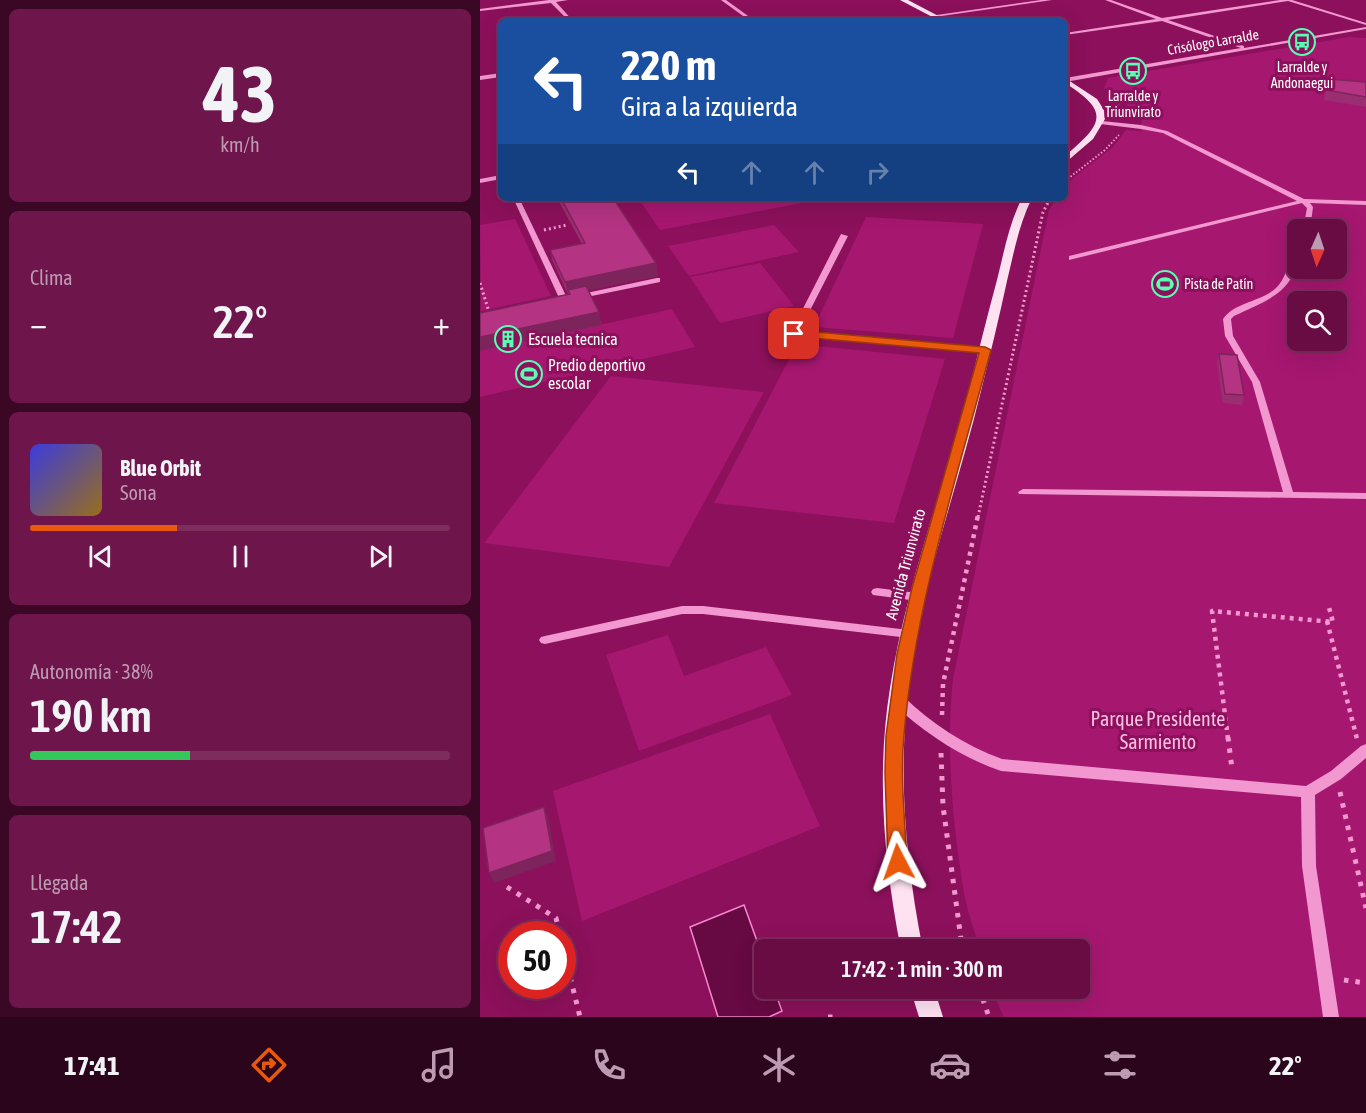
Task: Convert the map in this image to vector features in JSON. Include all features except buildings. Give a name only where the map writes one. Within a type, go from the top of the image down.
[{"type":"main road","points":[[903,0],[939,18]]},
{"type":"main road","points":[[1068,82],[1092,98],[1100,110],[1102,123],[1095,135],[1068,158]]},
{"type":"main road","name":"Avenida Triunvirato","points":[[910,939],[901,900],[896,842],[894,772],[898,699],[918,597],[985,350],[1014,229],[1026,201]]},
{"type":"main road","points":[[925,999],[931,1017]]},
{"type":"street","points":[[480,10],[566,0]]},
{"type":"street","points":[[723,0],[749,18]]},
{"type":"street","points":[[920,18],[1050,0]]},
{"type":"street","points":[[1107,0],[1246,49]]},
{"type":"street","points":[[1068,34],[1288,0],[1366,26]]},
{"type":"street","points":[[552,1],[568,18]]},
{"type":"street","name":"Crisólogo Larralde","points":[[1068,79],[1366,26]]},
{"type":"street","points":[[1329,34],[1366,34]]},
{"type":"street","points":[[480,78],[498,75]]},
{"type":"street","points":[[1102,123],[1165,132],[1303,201],[1310,207],[1308,219]]},
{"type":"street","points":[[480,181],[498,178]]},
{"type":"street","points":[[1072,258],[1303,201],[1366,203]]},
{"type":"street","points":[[518,202],[564,300]]},
{"type":"street","points":[[844,236],[794,334],[985,350]]},
{"type":"street","points":[[1287,276],[1282,287],[1272,295],[1231,314],[1227,318],[1226,325],[1234,348],[1256,382],[1289,496]]},
{"type":"street","points":[[553,302],[657,280]]},
{"type":"street","points":[[1023,492],[1366,496]]},
{"type":"street","points":[[877,592],[918,597]]},
{"type":"street","points":[[545,640],[682,610],[703,610],[909,634]]},
{"type":"street","points":[[898,699],[920,722],[940,735],[984,759],[1001,765],[1308,792],[1336,775],[1363,752]]},
{"type":"street","points":[[1308,792],[1309,866],[1331,1017]]},
{"type":"path","points":[[1068,179],[1111,144],[1123,125],[1120,107],[1103,90]]},
{"type":"path","points":[[961,939],[943,806],[940,735],[943,684],[1043,212],[1050,201]]},
{"type":"path","points":[[532,232],[567,225]]},
{"type":"path","points":[[480,283],[491,316]]},
{"type":"path","points":[[1234,785],[1212,611],[1333,622],[1328,604]]},
{"type":"path","points":[[1327,621],[1363,752]]},
{"type":"path","points":[[1336,775],[1366,908]]},
{"type":"path","points":[[507,887],[556,918],[557,921]]},
{"type":"path","points":[[576,999],[580,1017]]},
{"type":"path","points":[[983,999],[989,1017]]},
{"type":"green space","name":"Parque Presidente Sarmiento","points":[[1349,37],[1366,38],[1366,1017],[1004,1017],[996,999],[1090,999],[1090,939],[977,939],[968,911],[959,861],[951,783],[950,731],[953,679],[1049,210],[1055,201],[1068,201],[1068,184],[1074,177],[1112,148],[1126,130],[1141,131],[1142,117],[1129,113],[1126,100],[1104,88],[1108,78]]},
{"type":"green space","points":[[640,201],[812,201],[660,230]]},
{"type":"green space","points":[[866,217],[983,224],[953,338],[814,327]]},
{"type":"green space","points":[[515,219],[551,296],[481,311],[480,225]]},
{"type":"green space","points":[[774,225],[799,252],[689,276],[668,246]]},
{"type":"green space","points":[[760,263],[794,306],[720,323],[690,277]]},
{"type":"green space","name":"Predio deportivo escolar","points":[[672,309],[695,347],[480,397],[480,351]]},
{"type":"green space","points":[[797,344],[945,359],[894,523],[714,503]]},
{"type":"green space","points":[[611,376],[764,392],[669,567],[484,543]]},
{"type":"green space","points":[[668,635],[684,676],[766,647],[792,695],[639,751],[606,655]]},
{"type":"green space","points":[[770,714],[820,826],[582,921],[553,791]]},
{"type":"shaded area","points":[[744,905],[756,939],[754,939],[754,999],[778,999],[782,1011],[769,1017],[718,1017],[690,927]]},
{"type":"place","name":"Larralde y Andonaegui","points":[[1302,42]]},
{"type":"place","name":"Larralde y Triunvirato","points":[[1133,71]]},
{"type":"place","name":"Pista de Patín","points":[[1165,284]]},
{"type":"place","name":"Escuela tecnica","points":[[508,339]]},
{"type":"place","name":"Predio deportivo escolar","points":[[529,374]]},
{"type":"route","points":[[794,334],[985,350],[968,420],[920,588],[905,654],[895,718],[894,772],[898,862]]}]
